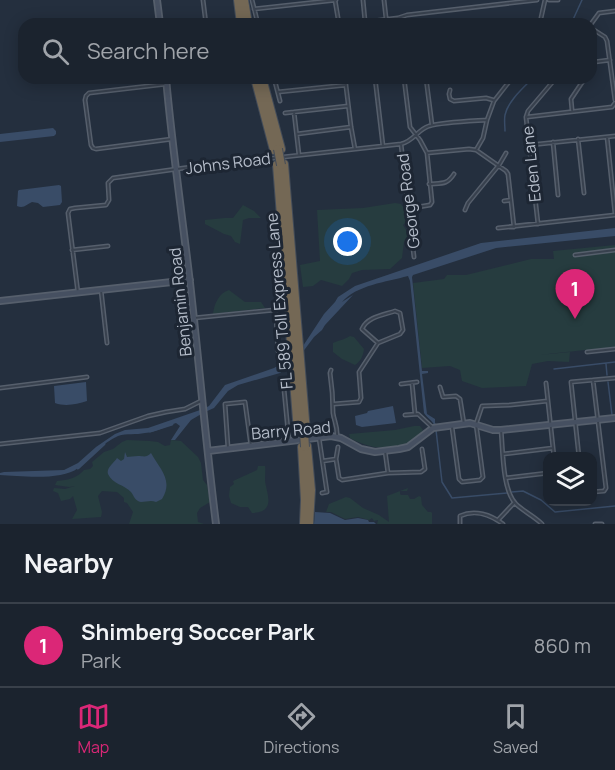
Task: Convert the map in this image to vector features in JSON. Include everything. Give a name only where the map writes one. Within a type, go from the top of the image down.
[{"type":"highway","points":[[241,0],[243,18]]},
{"type":"highway","points":[[261,84],[281,165],[303,447],[311,490],[307,524]]},
{"type":"highway","points":[[297,365],[295,385],[302,432]]},
{"type":"street","points":[[157,0],[159,18]]},
{"type":"street","points":[[203,0],[205,18]]},
{"type":"street","points":[[252,0],[256,18]]},
{"type":"street","points":[[254,9],[336,0],[338,18]]},
{"type":"street","points":[[363,0],[365,18]]},
{"type":"street","points":[[384,0],[386,18]]},
{"type":"street","points":[[472,0],[473,7]]},
{"type":"street","points":[[394,18],[496,2],[537,0]]},
{"type":"street","points":[[541,18],[547,0],[558,0]]},
{"type":"street","points":[[595,18],[599,13],[615,11]]},
{"type":"street","points":[[526,117],[612,107],[615,102],[607,41],[597,32]]},
{"type":"street","points":[[597,62],[610,60]]},
{"type":"street","points":[[166,84],[89,93],[85,100],[93,148],[172,139]]},
{"type":"street","name":"Benjamin Road","points":[[166,84],[216,524]]},
{"type":"street","points":[[276,84],[280,101]]},
{"type":"street","points":[[376,84],[383,146]]},
{"type":"street","points":[[405,84],[410,128],[427,153],[432,202],[430,205],[418,207]]},
{"type":"street","points":[[427,84],[432,125]]},
{"type":"street","points":[[476,150],[483,138],[494,101],[506,84]]},
{"type":"street","name":"Eden Lane","points":[[538,224],[526,117],[528,111],[551,84]]},
{"type":"street","points":[[572,111],[571,99],[581,84]]},
{"type":"street","points":[[278,92],[346,85],[355,149]]},
{"type":"street","points":[[450,90],[450,99],[454,101],[486,98],[494,101]]},
{"type":"street","points":[[285,112],[348,106]]},
{"type":"street","points":[[294,112],[299,155]]},
{"type":"street","name":"Johns Road","points":[[78,292],[68,213],[70,209],[106,205],[109,200],[108,183],[113,178],[401,144],[409,142],[422,129],[432,125],[487,120]]},
{"type":"street","points":[[297,134],[351,127]]},
{"type":"street","points":[[530,145],[615,136]]},
{"type":"street","points":[[498,228],[615,214],[607,137]]},
{"type":"street","points":[[578,139],[584,193]]},
{"type":"street","points":[[552,142],[558,195]]},
{"type":"street","name":"George Road","points":[[401,144],[414,257]]},
{"type":"street","points":[[427,153],[469,148],[499,165],[508,174],[514,226]]},
{"type":"street","points":[[465,210],[506,153]]},
{"type":"street","points":[[610,161],[615,162]]},
{"type":"street","points":[[429,184],[447,182],[454,174]]},
{"type":"street","points":[[504,201],[511,200]]},
{"type":"street","points":[[72,250],[108,246]]},
{"type":"street","points":[[575,255],[615,250]]},
{"type":"street","points":[[0,302],[190,280]]},
{"type":"street","points":[[101,290],[107,344]]},
{"type":"street","points":[[194,318],[274,310],[278,351]]},
{"type":"street","points":[[334,405],[359,402],[361,398],[359,372],[378,343],[402,333],[398,311],[372,318],[362,326],[363,332],[378,343]]},
{"type":"street","points":[[587,352],[615,349]]},
{"type":"street","points":[[331,370],[333,413],[337,424],[337,437]]},
{"type":"street","points":[[0,388],[87,377]]},
{"type":"street","points":[[578,452],[571,382],[615,378]]},
{"type":"street","points":[[283,379],[289,441]]},
{"type":"street","points":[[593,380],[606,488],[604,491],[597,492]]},
{"type":"street","points":[[401,384],[417,382]]},
{"type":"street","points":[[412,383],[415,414]]},
{"type":"street","points":[[546,383],[554,452]]},
{"type":"street","points":[[440,387],[443,397],[456,396],[460,399],[464,424]]},
{"type":"street","points":[[452,425],[459,479],[462,482],[480,480],[483,477],[476,424],[482,406],[547,401]]},
{"type":"street","points":[[228,448],[225,404],[245,402],[251,446]]},
{"type":"street","points":[[0,444],[100,433],[148,416],[203,403]]},
{"type":"street","points":[[405,415],[418,414],[432,428]]},
{"type":"street","name":"Barry Road","points":[[208,451],[337,437],[366,451],[385,451],[408,447],[432,428],[452,425],[470,423],[501,430],[615,418]]},
{"type":"street","points":[[501,430],[509,492],[514,503],[542,524]]},
{"type":"street","points":[[319,438],[327,492],[322,493]]},
{"type":"street","points":[[338,447],[336,459],[339,478],[342,480],[388,473],[421,472],[425,469],[423,449]]},
{"type":"street","points":[[503,453],[553,448]]},
{"type":"street","points":[[385,451],[388,473]]},
{"type":"street","points":[[322,461],[336,459]]},
{"type":"street","points":[[506,478],[543,473]]},
{"type":"street","points":[[498,520],[514,503]]},
{"type":"street","points":[[460,524],[460,516],[470,513],[486,514],[503,524]]},
{"type":"street","points":[[595,524],[602,524]]},
{"type":"green space","points":[[401,204],[405,210],[406,222],[403,225],[409,238],[404,242],[402,258],[390,269],[362,270],[352,273],[342,286],[321,280],[313,286],[303,287],[300,265],[320,261],[317,210],[363,208]]},
{"type":"green space","points":[[243,205],[261,218],[243,220],[240,244],[235,242],[231,236],[205,224],[205,220],[233,218]]},
{"type":"green space","points":[[615,245],[615,351],[586,354],[585,350],[539,355],[570,352],[569,362],[548,361],[532,364],[526,386],[482,388],[462,381],[460,370],[450,366],[422,368],[413,283],[444,279],[447,275],[466,275],[531,259],[554,259],[553,251]]},
{"type":"green space","points":[[229,290],[245,302],[261,302],[265,308],[213,314],[218,299]]},
{"type":"green space","points":[[350,336],[354,337],[364,349],[359,362],[355,365],[333,352],[333,343]]},
{"type":"green space","points":[[420,426],[423,430],[416,438],[398,447],[369,446],[350,438],[349,434],[395,430]]},
{"type":"green space","points":[[127,440],[158,442],[165,446],[170,445],[171,440],[181,441],[198,457],[210,502],[200,508],[197,513],[198,522],[204,524],[129,524],[133,512],[124,502],[124,498],[117,492],[102,491],[98,496],[101,517],[72,519],[77,510],[73,496],[61,501],[58,493],[53,491],[54,488],[65,489],[75,486],[55,485],[57,481],[72,478],[90,469],[93,466],[92,462],[104,452]]},
{"type":"green space","points":[[258,466],[265,466],[268,504],[263,510],[252,513],[248,507],[240,507],[231,503],[230,487],[234,484],[233,481],[257,470]]},
{"type":"green space","points":[[400,491],[401,495],[408,495],[410,499],[421,497],[422,505],[432,513],[432,524],[377,524],[378,520],[374,521],[372,518],[369,520],[358,517],[345,519],[326,512],[329,504],[346,497],[389,522],[387,496]]},
{"type":"water","points":[[53,128],[56,131],[54,136],[0,142],[0,134]]},
{"type":"water","points":[[59,185],[62,202],[60,205],[43,207],[32,202],[24,207],[17,206],[19,190]]},
{"type":"water","points":[[615,228],[615,236],[496,248],[413,275],[422,371],[428,371],[422,374],[427,414],[435,419],[438,426],[435,426],[424,413],[408,276],[372,285],[348,296],[342,302],[353,295],[302,353],[301,349],[324,314],[338,297],[355,286],[481,243]]},
{"type":"water","points":[[292,357],[292,363],[280,373],[238,385],[228,391],[214,408],[205,412],[205,408],[225,385],[274,368]]},
{"type":"water","points":[[86,382],[87,401],[67,405],[55,403],[54,386]]},
{"type":"water","points":[[393,406],[396,423],[362,427],[356,425],[355,416]]},
{"type":"water","points":[[203,409],[203,413],[191,420],[175,440],[171,440],[180,426],[176,423],[149,432],[118,436],[102,446],[78,468],[62,475],[40,477],[0,475],[4,472],[64,470],[78,463],[115,434],[125,430],[148,428]]},
{"type":"water","points":[[125,452],[127,457],[146,456],[151,453],[166,480],[162,499],[156,502],[141,502],[110,477],[109,468],[117,458],[121,461],[124,459]]},
{"type":"water","points":[[315,512],[330,513],[345,520],[358,518],[376,524],[314,524]]},
{"type":"waterway","points":[[574,18],[582,0]]},
{"type":"waterway","points":[[505,131],[505,115],[509,105],[527,84]]},
{"type":"waterway","points":[[554,369],[615,362]]},
{"type":"waterway","points":[[606,364],[607,375]]},
{"type":"waterway","points":[[608,382],[612,415]]},
{"type":"waterway","points":[[150,431],[172,424]]},
{"type":"waterway","points":[[436,430],[442,482],[452,498],[507,493]]},
{"type":"waterway","points":[[78,468],[104,444]]},
{"type":"waterway","points":[[512,492],[523,491],[541,500],[555,512],[615,506]]},
{"type":"place","name":"Shimberg Soccer Park","points":[[575,319]]}]
